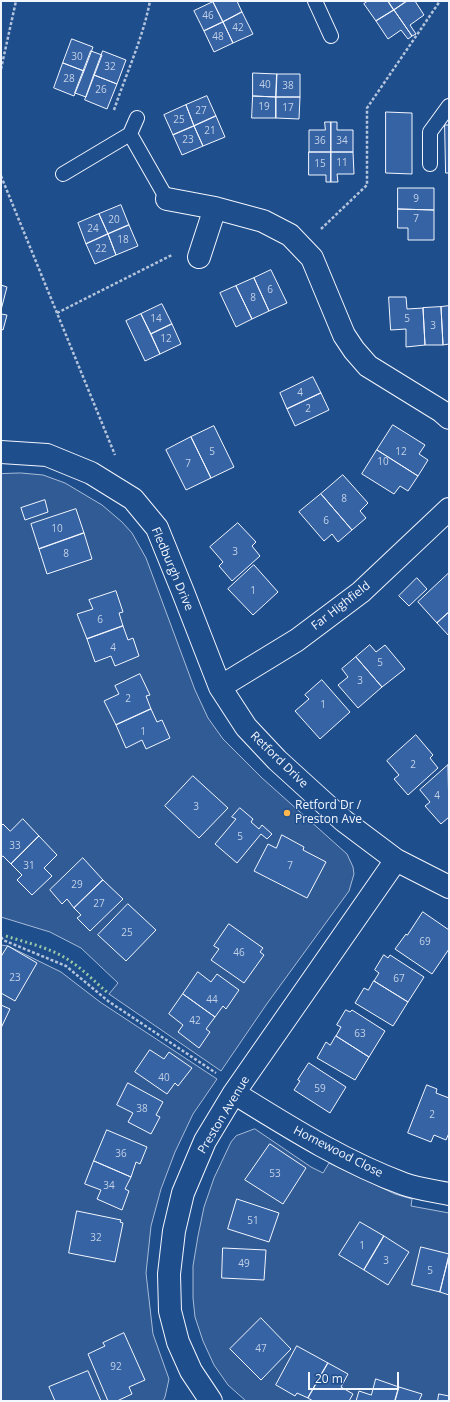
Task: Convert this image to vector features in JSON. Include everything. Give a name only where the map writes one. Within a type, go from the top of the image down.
[{"type":"street","points":[[167,199],[215,208],[263,221],[290,235],[312,258],[344,335],[354,350],[368,366],[441,411],[449,418]]},
{"type":"street","points":[[202,248],[215,208]]},
{"type":"street","name":"Fledburgh Drive","points":[[1,452],[47,455],[91,473],[133,499],[157,528],[220,687]]},
{"type":"street","name":"Far Highfield","points":[[220,687],[297,640],[361,592],[449,509]]},
{"type":"street","name":"Retford Drive","points":[[220,687],[246,727],[277,760],[344,821],[396,860],[449,887]]},
{"type":"street","name":"Preston Avenue","points":[[208,1400],[191,1371],[178,1342],[170,1311],[169,1274],[174,1231],[183,1193],[205,1141],[234,1093],[396,860]]},
{"type":"street","name":"Homewood Close","points":[[234,1093],[296,1132],[362,1166],[406,1185],[449,1194]]},
{"type":"lane","points":[[315,1],[331,36]]},
{"type":"lane","points":[[430,164],[430,132],[449,106]]},
{"type":"lane","points":[[63,174],[130,134],[136,118]]},
{"type":"lane","points":[[130,134],[167,199]]},
{"type":"path","points":[[1,69],[16,1]]},
{"type":"path","points":[[136,118],[114,110],[143,28],[150,1]]},
{"type":"path","points":[[302,248],[366,185],[367,108],[440,1]]},
{"type":"path","points":[[1,176],[116,456]]},
{"type":"path","points":[[57,313],[202,248]]},
{"type":"path","points":[[1,937],[3,940],[66,966],[108,1001],[219,1075],[234,1093]]},
{"type":"shaded area","points":[[21,473],[43,475],[65,483],[102,505],[122,522],[132,533],[146,558],[195,690],[208,718],[223,739],[262,778],[347,854],[353,867],[354,874],[349,891],[266,1005],[221,1071],[109,994],[118,983],[81,948],[50,932],[1,917],[1,474]]},
{"type":"shaded area","points":[[1,945],[8,946],[61,972],[100,1002],[217,1079],[193,1114],[175,1152],[161,1189],[151,1226],[146,1273],[153,1334],[169,1379],[163,1401],[1,1401]]},
{"type":"shaded area","points":[[255,1129],[311,1167],[323,1173],[329,1163],[395,1194],[412,1199],[411,1206],[449,1213],[449,1401],[246,1401],[228,1385],[214,1365],[203,1341],[195,1317],[193,1298],[193,1266],[204,1207],[214,1178],[231,1142],[236,1136]]},
{"type":"building","points":[[237,1],[242,12],[223,22],[213,2]]},
{"type":"building","points":[[368,1],[388,1],[394,10],[376,21],[364,4]]},
{"type":"building","points":[[388,1],[407,1],[394,10]]},
{"type":"building","points":[[407,1],[415,1],[424,15],[410,25],[416,34],[412,36],[394,10]]},
{"type":"building","points":[[213,2],[223,22],[204,31],[194,11]]},
{"type":"building","points":[[394,10],[412,36],[408,39],[401,30],[388,39],[376,21]]},
{"type":"building","points":[[242,12],[253,34],[233,43],[223,22]]},
{"type":"building","points":[[223,22],[233,43],[214,52],[204,31]]},
{"type":"building","points":[[72,39],[93,47],[84,71],[63,63]]},
{"type":"building","points":[[91,51],[102,55],[86,97],[75,93]]},
{"type":"building","points":[[103,51],[126,60],[117,84],[94,75]]},
{"type":"building","points":[[63,63],[84,71],[74,96],[54,88]]},
{"type":"building","points":[[253,73],[277,74],[276,97],[253,96]]},
{"type":"building","points":[[277,74],[300,74],[300,97],[276,97]]},
{"type":"building","points":[[94,75],[117,84],[107,109],[85,100]]},
{"type":"building","points":[[207,96],[216,116],[194,126],[186,105]]},
{"type":"building","points":[[253,96],[276,97],[276,118],[252,118]]},
{"type":"building","points":[[276,97],[300,97],[299,119],[276,118]]},
{"type":"building","points":[[186,105],[194,126],[173,135],[164,115]]},
{"type":"building","points":[[386,112],[412,113],[412,174],[386,173]]},
{"type":"building","points":[[216,116],[225,137],[203,146],[194,126]]},
{"type":"building","points":[[325,122],[331,122],[331,152],[309,152],[309,130],[325,130]]},
{"type":"building","points":[[331,122],[337,122],[337,130],[353,130],[353,152],[331,152]]},
{"type":"building","points":[[445,125],[449,125],[449,173],[446,173]]},
{"type":"building","points":[[194,126],[203,146],[182,155],[173,135]]},
{"type":"building","points":[[309,152],[331,152],[331,182],[326,182],[326,175],[309,175]]},
{"type":"building","points":[[331,152],[353,152],[354,174],[337,174],[338,182],[331,182]]},
{"type":"building","points":[[398,188],[434,188],[434,210],[398,209]]},
{"type":"building","points":[[121,205],[129,225],[108,234],[99,214]]},
{"type":"building","points":[[398,209],[434,210],[434,240],[408,240],[408,228],[398,228]]},
{"type":"building","points":[[99,214],[108,234],[86,244],[78,223]]},
{"type":"building","points":[[129,225],[138,246],[116,255],[108,234]]},
{"type":"building","points":[[108,234],[116,255],[95,264],[86,244]]},
{"type":"building","points":[[271,270],[287,303],[269,311],[254,278]]},
{"type":"building","points":[[254,278],[269,311],[252,319],[236,286]]},
{"type":"building","points":[[1,285],[7,287],[1,310]]},
{"type":"building","points":[[236,286],[252,319],[236,327],[220,293]]},
{"type":"building","points":[[389,297],[406,297],[407,309],[423,308],[425,345],[406,347],[406,329],[391,330]]},
{"type":"building","points":[[162,304],[172,324],[151,334],[141,314]]},
{"type":"building","points":[[449,306],[449,344],[443,345],[441,307]]},
{"type":"building","points":[[441,307],[443,345],[425,345],[423,308]]},
{"type":"building","points":[[1,314],[7,315],[3,330],[1,329]]},
{"type":"building","points":[[141,314],[160,354],[145,361],[126,321]]},
{"type":"building","points":[[172,324],[181,344],[160,354],[151,334]]},
{"type":"building","points":[[313,377],[321,393],[287,409],[280,393]]},
{"type":"building","points":[[321,393],[329,410],[295,426],[287,409]]},
{"type":"building","points":[[393,425],[425,445],[419,454],[428,460],[418,476],[377,450]]},
{"type":"building","points":[[214,426],[234,467],[211,478],[191,437]]},
{"type":"building","points":[[191,437],[211,478],[186,490],[166,450]]},
{"type":"building","points":[[377,450],[418,476],[408,491],[400,486],[394,494],[362,474]]},
{"type":"building","points":[[343,475],[368,503],[360,511],[366,518],[352,530],[321,494]]},
{"type":"building","points":[[321,494],[352,530],[338,542],[332,534],[324,541],[299,512]]},
{"type":"building","points":[[45,500],[48,512],[25,520],[21,508]]},
{"type":"building","points":[[76,509],[84,533],[39,549],[31,524]]},
{"type":"building","points":[[238,523],[256,542],[252,546],[260,556],[232,581],[219,566],[223,562],[210,547]]},
{"type":"building","points":[[84,533],[92,559],[47,574],[39,549]]},
{"type":"building","points":[[254,565],[278,592],[253,615],[228,589]]},
{"type":"building","points":[[449,573],[449,612],[437,623],[418,602]]},
{"type":"building","points":[[417,578],[427,589],[409,606],[399,596]]},
{"type":"building","points":[[116,591],[123,612],[119,613],[123,626],[87,639],[77,614],[93,609],[89,600]]},
{"type":"building","points":[[449,612],[449,636],[437,623]]},
{"type":"building","points":[[123,626],[128,640],[133,638],[139,656],[115,666],[111,656],[95,662],[87,639]]},
{"type":"building","points":[[370,645],[376,652],[385,645],[405,669],[382,687],[356,657]]},
{"type":"building","points":[[356,657],[382,687],[358,708],[338,685],[348,677],[342,669]]},
{"type":"building","points":[[140,674],[150,695],[146,696],[151,709],[116,725],[104,701],[119,694],[115,686]]},
{"type":"building","points":[[322,680],[350,712],[320,739],[295,711],[309,699],[305,695]]},
{"type":"building","points":[[151,709],[157,722],[162,720],[170,738],[146,749],[142,740],[126,748],[116,725]]},
{"type":"building","points":[[416,735],[433,755],[430,758],[438,768],[408,795],[394,779],[399,775],[387,761]]},
{"type":"building","points":[[448,765],[449,817],[441,824],[425,806],[430,802],[420,790]]},
{"type":"building","points":[[193,776],[228,808],[199,838],[165,806]]},
{"type":"building","points":[[240,808],[253,819],[251,822],[259,829],[262,825],[272,834],[267,839],[261,834],[237,863],[215,844],[236,819],[232,817]]},
{"type":"building","points":[[23,819],[39,836],[11,864],[3,856],[1,857],[1,826],[3,824],[10,831]]},
{"type":"building","points":[[282,835],[304,847],[303,850],[326,862],[307,898],[254,871],[268,844],[276,848]]},
{"type":"building","points":[[39,836],[57,855],[44,868],[52,876],[32,895],[17,880],[22,875],[11,864]]},
{"type":"building","points":[[83,858],[103,880],[74,908],[67,899],[62,904],[50,890]]},
{"type":"building","points":[[103,880],[123,899],[90,931],[77,918],[81,915],[74,908]]},
{"type":"building","points":[[128,904],[156,930],[126,961],[98,935]]},
{"type":"building","points":[[423,912],[449,930],[449,949],[432,974],[395,949]]},
{"type":"building","points":[[229,924],[263,948],[260,952],[264,955],[244,983],[211,960],[219,949],[214,946]]},
{"type":"building","points":[[8,946],[37,963],[15,1001],[1,993],[1,957]]},
{"type":"building","points":[[384,955],[388,958],[390,955],[424,977],[408,1002],[374,981],[379,973],[375,970]]},
{"type":"building","points":[[198,972],[211,982],[217,974],[239,990],[226,1009],[223,1006],[215,1017],[183,994]]},
{"type":"building","points":[[374,981],[408,1002],[393,1026],[355,1003],[364,988],[368,990]]},
{"type":"building","points":[[183,994],[215,1017],[206,1029],[210,1032],[199,1048],[178,1032],[183,1025],[169,1014]]},
{"type":"building","points":[[1,1005],[10,1009],[1,1028]]},
{"type":"building","points":[[346,1010],[350,1012],[352,1010],[385,1031],[369,1057],[336,1036],[341,1027],[337,1025]]},
{"type":"building","points":[[336,1036],[369,1057],[355,1080],[317,1058],[326,1042],[330,1045]]},
{"type":"building","points":[[150,1050],[164,1059],[169,1052],[192,1068],[178,1086],[175,1083],[167,1094],[135,1072]]},
{"type":"building","points":[[309,1063],[346,1087],[330,1113],[294,1090],[300,1081],[298,1080]]},
{"type":"building","points":[[128,1083],[163,1102],[156,1115],[160,1117],[151,1134],[128,1122],[133,1113],[117,1105]]},
{"type":"building","points":[[427,1085],[437,1089],[436,1093],[449,1098],[449,1133],[446,1140],[434,1135],[431,1142],[408,1133]]},
{"type":"building","points":[[107,1130],[147,1147],[140,1164],[136,1162],[131,1177],[94,1161]]},
{"type":"building","points":[[270,1144],[306,1168],[283,1204],[245,1180]]},
{"type":"building","points":[[94,1161],[131,1177],[125,1189],[129,1191],[122,1210],[97,1199],[101,1190],[85,1184]]},
{"type":"building","points":[[237,1199],[279,1213],[269,1242],[228,1229]]},
{"type":"building","points":[[77,1211],[121,1220],[120,1222],[123,1223],[115,1262],[69,1253]]},
{"type":"building","points":[[360,1222],[384,1236],[364,1270],[339,1255]]},
{"type":"building","points":[[384,1236],[409,1252],[388,1285],[364,1270]]},
{"type":"building","points":[[421,1247],[449,1254],[440,1292],[412,1285]]},
{"type":"building","points":[[223,1248],[266,1250],[264,1280],[222,1278]]},
{"type":"building","points":[[449,1257],[449,1295],[440,1292]]},
{"type":"building","points":[[261,1318],[291,1349],[261,1380],[230,1349]]},
{"type":"building","points":[[124,1333],[145,1380],[129,1387],[132,1394],[117,1401],[108,1401],[88,1354],[105,1346],[103,1343]]},
{"type":"building","points":[[297,1346],[328,1363],[308,1398],[297,1393],[295,1396],[276,1385]]},
{"type":"building","points":[[328,1363],[348,1374],[341,1387],[353,1394],[349,1401],[313,1401],[308,1398]]},
{"type":"building","points":[[88,1371],[101,1401],[55,1401],[49,1387]]},
{"type":"building","points":[[376,1379],[399,1387],[395,1401],[356,1401],[359,1391],[371,1395]]},
{"type":"building","points":[[399,1387],[422,1394],[419,1401],[395,1401]]},
{"type":"building","points":[[439,1394],[449,1396],[449,1401],[438,1401]]},
{"type":"hedge","points":[[6,936],[39,946],[63,956],[80,968],[109,994]]},
{"type":"place","name":"Retford Dr / Preston Ave","points":[[287,813]]}]
